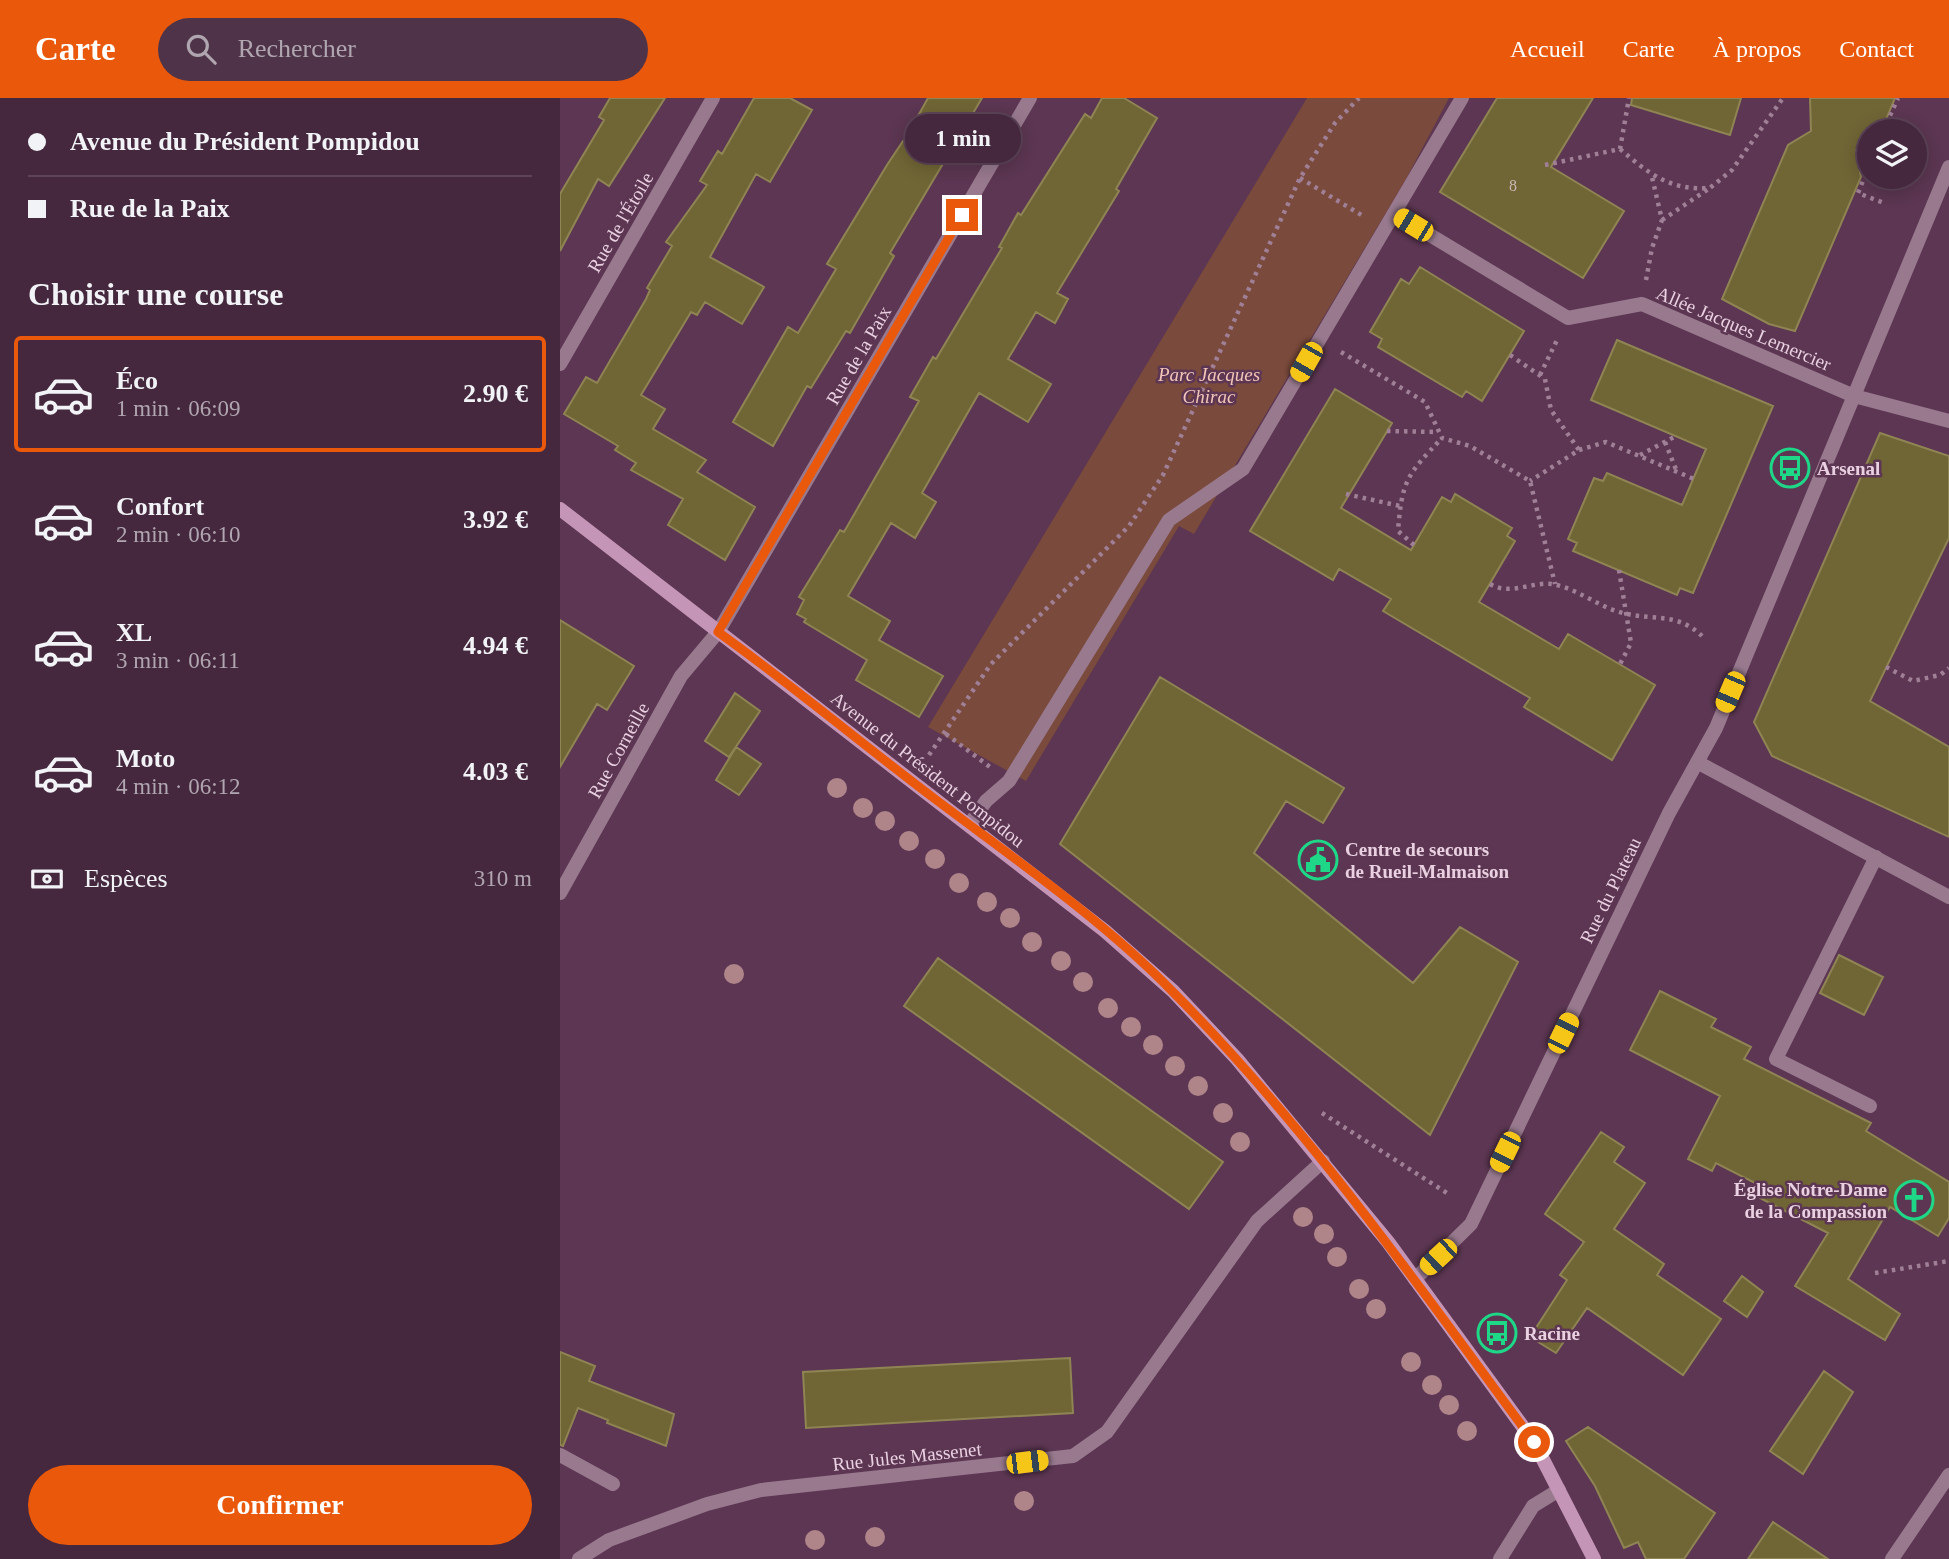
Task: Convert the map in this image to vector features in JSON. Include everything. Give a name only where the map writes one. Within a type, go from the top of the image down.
[{"type":"street","name":"Rue de l'Étoile","points":[[560,365],[713,98]]},
{"type":"street","name":"Rue de la Paix","points":[[718,632],[1030,98]]},
{"type":"street","points":[[970,825],[986,801],[1009,781],[1169,520],[1244,469],[1462,98]]},
{"type":"street","name":"Rue du Plateau","points":[[1415,1279],[1471,1224],[1669,813],[1716,728],[1949,167]]},
{"type":"street","points":[[1395,214],[1568,318]]},
{"type":"street","name":"Allée Jacques Lemercier","points":[[1568,318],[1642,304],[1854,396],[1949,421]]},
{"type":"street","name":"Avenue du Président Pompidou","points":[[560,509],[1105,931],[1173,991],[1237,1059],[1323,1161],[1415,1279],[1534,1442],[1594,1559]]},
{"type":"street","name":"Rue Corneille","points":[[560,893],[681,676],[718,632]]},
{"type":"street","points":[[1697,762],[1949,897]]},
{"type":"street","points":[[1870,1106],[1776,1059],[1877,857]]},
{"type":"street","name":"Rue Jules Massenet","points":[[579,1559],[610,1540],[707,1504],[761,1490],[1073,1456],[1107,1432],[1257,1221],[1323,1161]]},
{"type":"street","points":[[560,1455],[612,1484]]},
{"type":"street","points":[[1892,1559],[1949,1475]]},
{"type":"street","points":[[1500,1559],[1533,1506],[1559,1490]]},
{"type":"path","points":[[929,755],[991,664],[1129,526],[1145,504],[1163,475],[1300,178],[1335,123],[1359,98]]},
{"type":"path","points":[[1620,149],[1629,98]]},
{"type":"path","points":[[1662,220],[1732,170],[1783,98]]},
{"type":"path","points":[[1889,119],[1898,98]]},
{"type":"path","points":[[1545,166],[1620,149]]},
{"type":"path","points":[[1620,149],[1651,176],[1674,186],[1710,188]]},
{"type":"path","points":[[1642,304],[1652,248],[1662,220],[1651,176]]},
{"type":"path","points":[[1300,178],[1385,229]]},
{"type":"path","points":[[1860,189],[1858,193],[1884,203]]},
{"type":"path","points":[[1540,375],[1568,318]]},
{"type":"path","points":[[1346,355],[1425,402],[1442,439],[1470,446],[1530,481],[1555,584]]},
{"type":"path","points":[[1510,355],[1545,379],[1550,410],[1579,450]]},
{"type":"path","points":[[1387,431],[1438,432]]},
{"type":"path","points":[[1639,456],[1676,436]]},
{"type":"path","points":[[1414,545],[1398,531],[1400,506],[1408,473],[1442,439]]},
{"type":"path","points":[[1530,481],[1579,450],[1605,442],[1694,479]]},
{"type":"path","points":[[1665,442],[1678,472]]},
{"type":"path","points":[[1346,494],[1400,506]]},
{"type":"path","points":[[1619,570],[1631,643],[1620,664]]},
{"type":"path","points":[[1490,584],[1501,591],[1555,584],[1626,614],[1662,616],[1694,628],[1702,636]]},
{"type":"path","points":[[1886,667],[1913,681],[1940,676],[1949,668]]},
{"type":"path","points":[[946,733],[1009,781]]},
{"type":"path","points":[[1322,1113],[1450,1195]]},
{"type":"path","points":[[1875,1273],[1949,1261]]},
{"type":"green space","name":"Parc Jacques Chirac","points":[[1307,98],[1449,98],[1406,179],[1194,534],[1179,526],[1026,781],[928,727]]},
{"type":"building","points":[[610,98],[665,98],[609,186],[598,179],[560,251],[560,194],[604,120],[599,117]]},
{"type":"building","points":[[754,98],[790,98],[812,110],[770,182],[756,174],[710,257],[764,287],[742,324],[705,302],[697,315],[691,312],[641,395],[665,409],[653,429],[706,460],[697,472],[755,507],[725,560],[668,525],[683,499],[631,470],[636,463],[615,450],[618,446],[564,414],[586,377],[597,383],[646,299],[650,290],[647,288],[672,246],[666,242],[707,185],[700,181],[718,151],[722,154]]},
{"type":"building","points":[[928,98],[982,98],[890,253],[894,256],[850,333],[846,331],[811,388],[807,386],[773,446],[733,422],[788,327],[798,333],[836,269],[827,264],[887,165],[903,141],[921,132],[918,116]]},
{"type":"building","points":[[1102,98],[1124,98],[1157,118],[1116,189],[1119,191],[1057,293],[1068,299],[1055,323],[1036,312],[1008,359],[1051,384],[1028,422],[979,393],[922,493],[936,502],[915,538],[891,523],[848,596],[890,621],[879,640],[943,676],[919,717],[856,680],[867,660],[804,622],[806,619],[797,614],[804,600],[799,597],[840,530],[844,532],[919,401],[910,397],[933,357],[936,359],[1002,248],[999,247],[1018,213],[1021,215],[1085,114],[1091,118]]},
{"type":"building","points":[[1497,98],[1593,98],[1551,167],[1624,211],[1583,278],[1440,192]]},
{"type":"building","points":[[1632,98],[1741,98],[1730,135],[1631,105]]},
{"type":"building","points":[[1810,98],[1895,98],[1886,119],[1857,119],[1857,186],[1795,331],[1769,324],[1722,299],[1788,145],[1811,131]]},
{"type":"building","points":[[1420,267],[1524,331],[1482,401],[1466,391],[1462,397],[1378,347],[1382,339],[1370,332],[1401,279],[1409,284]]},
{"type":"building","points":[[1617,340],[1773,406],[1693,593],[1680,588],[1677,595],[1573,551],[1577,543],[1568,539],[1594,478],[1603,481],[1607,473],[1682,505],[1706,449],[1591,400]]},
{"type":"building","points":[[1335,389],[1392,423],[1341,508],[1411,550],[1442,497],[1451,502],[1455,494],[1512,528],[1507,536],[1515,541],[1479,602],[1559,649],[1568,634],[1655,685],[1612,760],[1524,707],[1530,698],[1383,611],[1391,599],[1339,569],[1333,580],[1250,531]]},
{"type":"building","points":[[1880,433],[1949,456],[1949,538],[1870,701],[1949,747],[1949,837],[1772,756],[1754,722]]},
{"type":"building","points":[[560,620],[634,666],[607,710],[597,704],[560,767]]},
{"type":"building","points":[[1160,677],[1344,788],[1323,823],[1286,801],[1254,853],[1413,983],[1460,927],[1518,962],[1430,1135],[1060,844]]},
{"type":"building","points":[[735,693],[760,711],[729,757],[705,741]]},
{"type":"building","points":[[736,747],[761,764],[739,795],[716,780]]},
{"type":"building","points":[[1839,955],[1883,977],[1864,1015],[1820,993]]},
{"type":"building","points":[[938,958],[1223,1162],[1189,1209],[904,1006]]},
{"type":"building","points":[[1660,991],[1716,1019],[1711,1027],[1751,1047],[1744,1059],[1871,1123],[1866,1131],[1949,1182],[1949,1218],[1938,1236],[1890,1207],[1848,1279],[1900,1314],[1885,1340],[1795,1286],[1828,1233],[1760,1198],[1765,1188],[1716,1163],[1712,1171],[1688,1159],[1720,1096],[1630,1050]]},
{"type":"building","points":[[1601,1132],[1624,1147],[1614,1162],[1645,1183],[1614,1229],[1664,1264],[1657,1275],[1721,1319],[1683,1375],[1587,1308],[1556,1353],[1530,1337],[1567,1280],[1560,1275],[1584,1242],[1545,1214]]},
{"type":"building","points":[[1742,1276],[1763,1292],[1747,1317],[1724,1301]]},
{"type":"building","points":[[560,1352],[595,1366],[589,1381],[674,1414],[666,1446],[607,1423],[608,1420],[578,1408],[563,1446],[560,1445]]},
{"type":"building","points":[[1070,1358],[1073,1413],[806,1428],[803,1372]]},
{"type":"building","points":[[1824,1371],[1853,1392],[1803,1474],[1770,1451]]},
{"type":"building","points":[[1588,1427],[1715,1513],[1684,1559],[1646,1559],[1638,1542],[1624,1548],[1595,1486],[1566,1441]]},
{"type":"building","points":[[1773,1522],[1828,1559],[1748,1559]]},
{"type":"place","name":"Arsenal","points":[[1790,468]]},
{"type":"place","name":"Centre de secours de Rueil-Malmaison","points":[[1318,860]]},
{"type":"place","name":"Église Notre-Dame de la Compassion","points":[[1914,1200]]},
{"type":"place","name":"Racine","points":[[1497,1333]]},
{"type":"route","points":[[962,215],[718,632],[767,666],[847,732],[1105,931],[1173,991],[1237,1059],[1388,1242],[1534,1442]]}]
